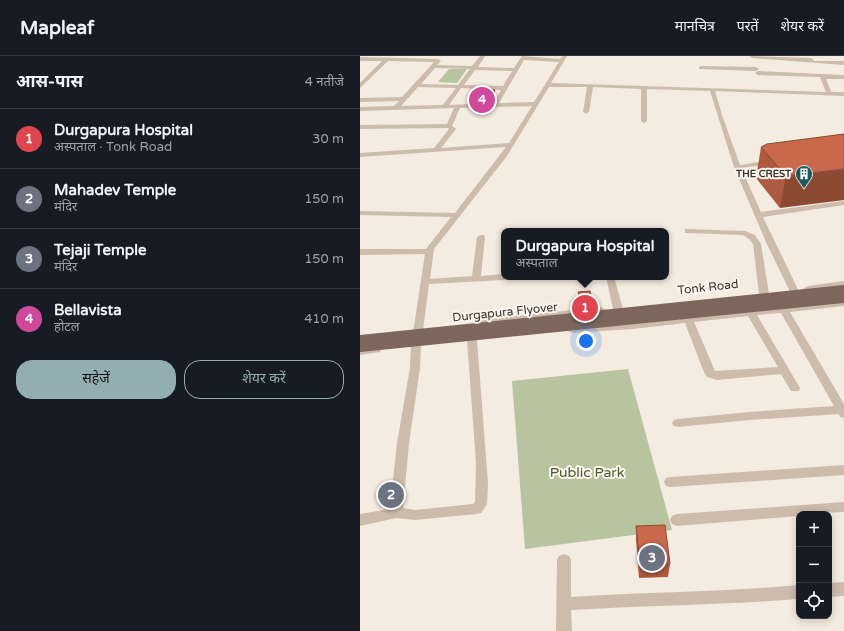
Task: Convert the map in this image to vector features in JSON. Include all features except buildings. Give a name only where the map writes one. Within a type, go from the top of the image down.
[{"type":"main road","name":"Durgapura Flyover","points":[[360,340],[844,290]]},
{"type":"main road","name":"Durgapura Flyover","points":[[360,347],[844,298]]},
{"type":"street","points":[[396,108],[442,56]]},
{"type":"street","points":[[445,106],[483,56]]},
{"type":"street","points":[[396,513],[403,443],[415,368],[418,330],[430,251],[511,145],[549,85],[564,58],[523,57],[495,105]]},
{"type":"street","points":[[758,74],[752,57],[816,67],[844,77]]},
{"type":"street","points":[[360,59],[438,61]]},
{"type":"street","points":[[360,86],[386,60]]},
{"type":"street","points":[[701,68],[758,74],[844,63]]},
{"type":"street","points":[[433,66],[516,70]]},
{"type":"street","points":[[816,67],[829,93]]},
{"type":"street","points":[[367,73],[373,73]]},
{"type":"street","points":[[416,85],[505,88]]},
{"type":"street","points":[[549,85],[712,89],[763,88],[844,94]]},
{"type":"street","points":[[586,112],[590,86]]},
{"type":"street","points":[[644,87],[644,121]]},
{"type":"street","points":[[712,89],[717,112],[737,167],[802,308]]},
{"type":"street","points":[[360,100],[404,99]]},
{"type":"street","points":[[360,109],[537,104]]},
{"type":"street","points":[[449,126],[458,106]]},
{"type":"street","points":[[360,128],[449,126],[453,129],[436,150]]},
{"type":"street","points":[[360,155],[511,145]]},
{"type":"street","points":[[737,167],[775,161]]},
{"type":"street","points":[[758,215],[844,203]]},
{"type":"street","points":[[360,213],[457,215]]},
{"type":"street","points":[[688,231],[745,233],[752,237],[757,244],[764,294]]},
{"type":"street","points":[[476,278],[481,237]]},
{"type":"street","points":[[360,252],[430,251]]},
{"type":"street","points":[[426,282],[501,277]]},
{"type":"street","points":[[611,280],[618,309]]},
{"type":"street","name":"Tonk Road","points":[[360,336],[511,319],[793,291],[844,284]]},
{"type":"street","points":[[360,352],[472,340],[633,326],[844,303]]},
{"type":"street","points":[[678,423],[748,416],[843,412],[784,310]]},
{"type":"street","points":[[751,313],[795,388]]},
{"type":"street","points":[[688,319],[708,370],[711,374],[717,376],[784,370]]},
{"type":"street","points":[[360,520],[396,513],[415,514],[476,509],[481,504],[483,486],[479,417],[472,373],[472,340]]},
{"type":"street","points":[[670,482],[844,470]]},
{"type":"street","points":[[677,520],[844,507]]},
{"type":"street","points":[[564,560],[564,631]]},
{"type":"street","points":[[832,590],[844,589]]},
{"type":"street","points":[[565,604],[638,599],[751,596],[796,592]]},
{"type":"green space","points":[[449,69],[467,69],[457,83],[438,82]]},
{"type":"green space","name":"Public Park","points":[[628,369],[672,530],[525,549],[512,381]]},
{"type":"place","name":"Bellavista","points":[[482,100]]},
{"type":"place","name":"THE CREST","points":[[804,189]]},
{"type":"place","name":"Durgapura Hospital","points":[[585,308]]},
{"type":"place","name":"Mahadev Temple","points":[[391,495]]},
{"type":"place","name":"Tejaji Temple","points":[[652,558]]}]
